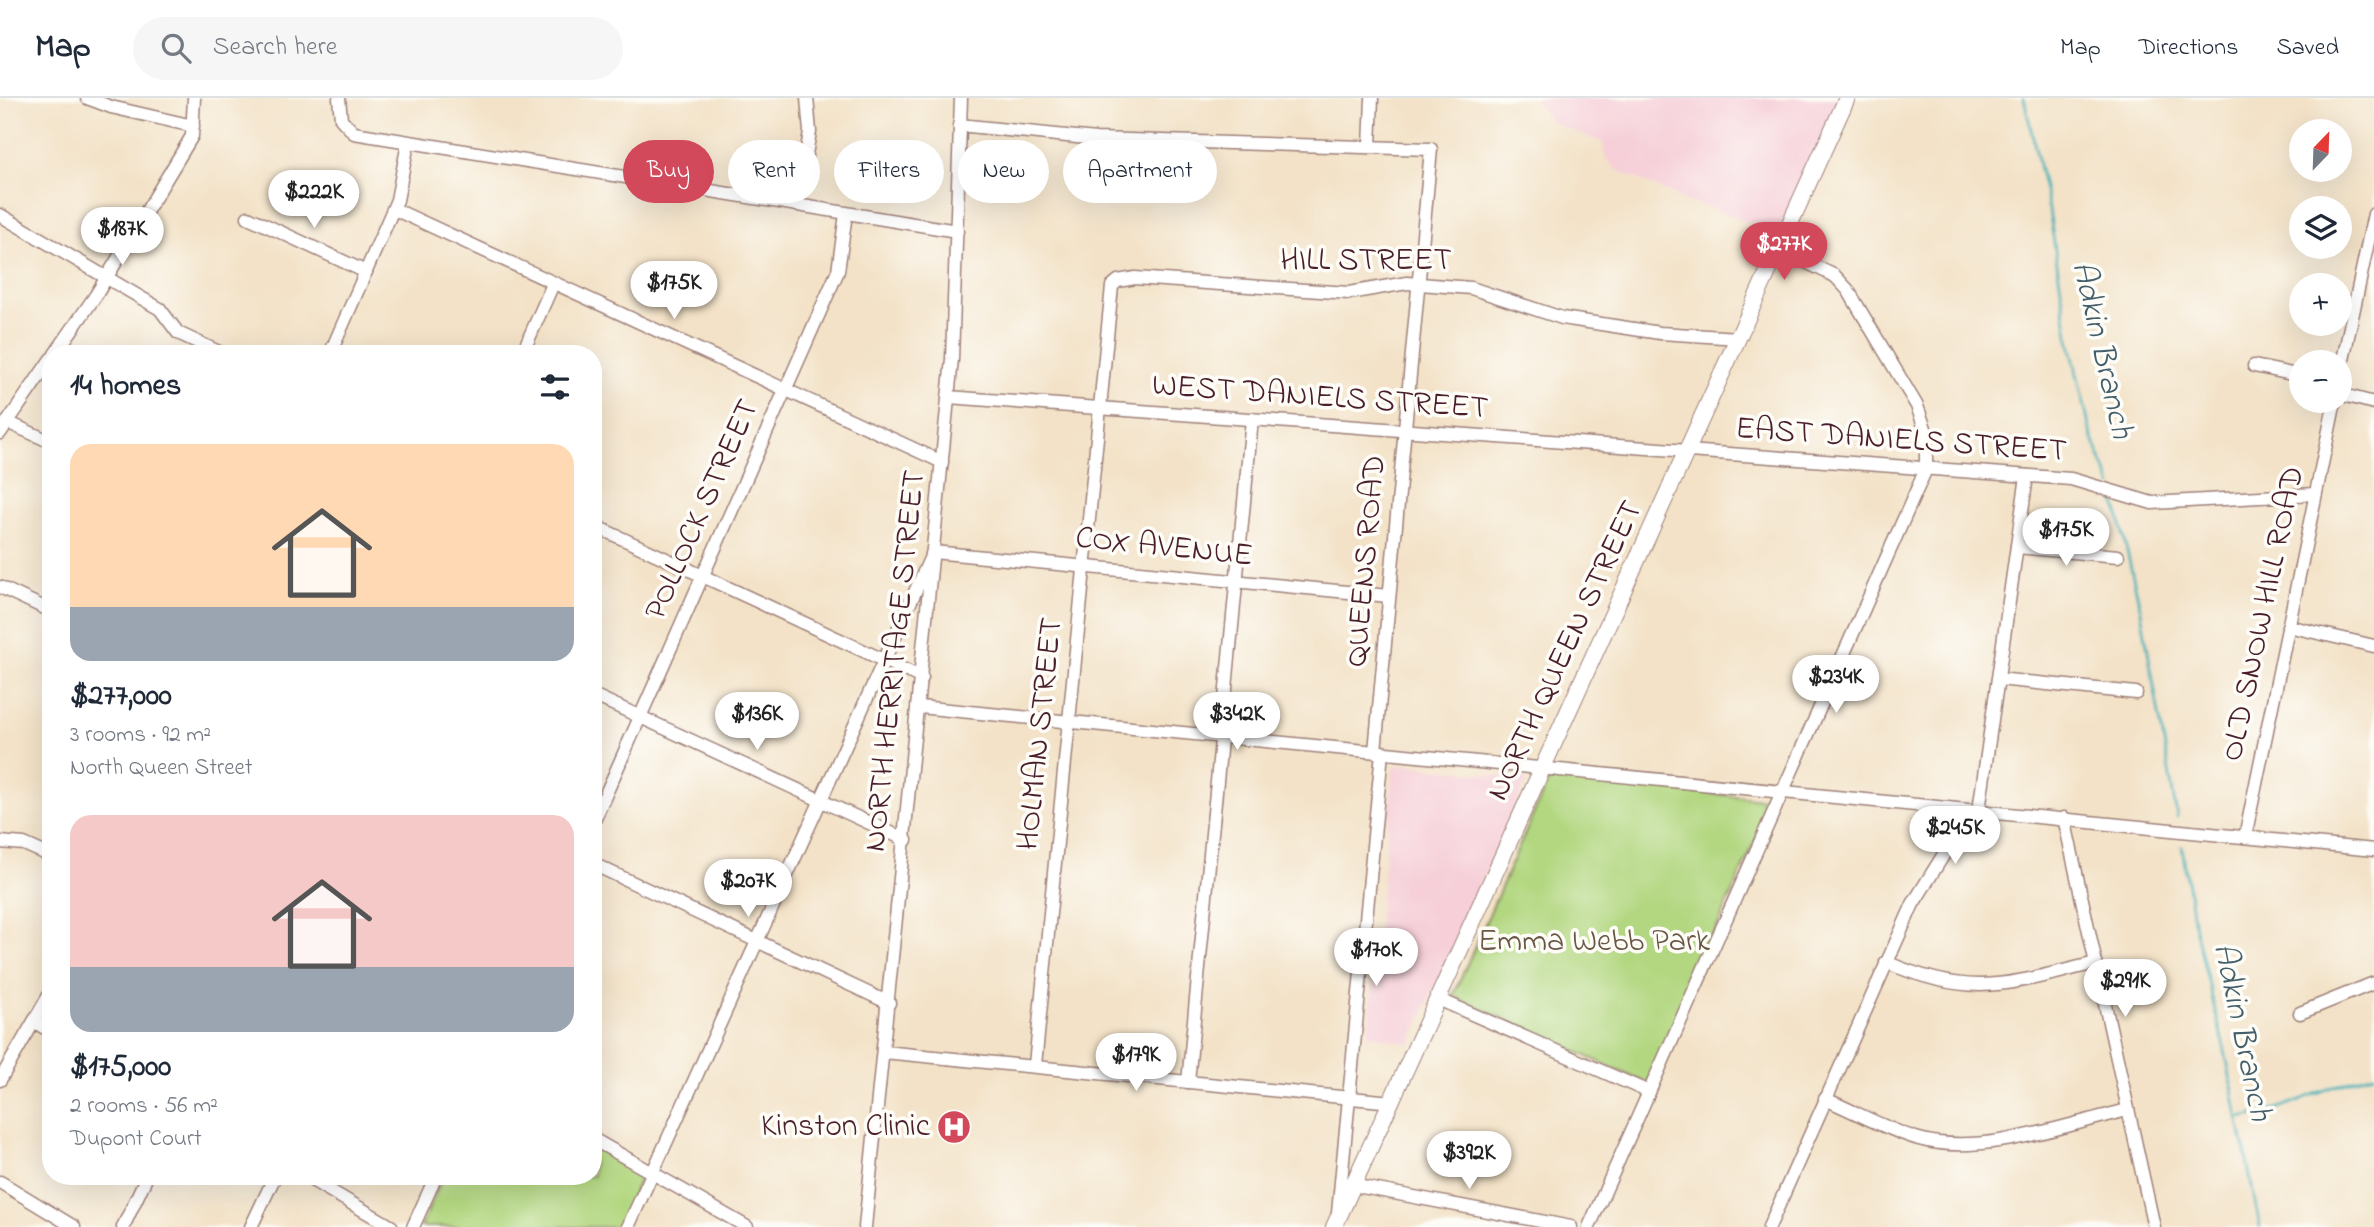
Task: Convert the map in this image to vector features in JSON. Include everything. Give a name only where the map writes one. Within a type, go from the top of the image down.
[{"type":"main road","name":"NORTH QUEEN STREET","points":[[1336,1224],[1847,98]]},
{"type":"street","points":[[87,98],[111,107],[193,126]]},
{"type":"street","points":[[61,345],[192,136],[194,98]]},
{"type":"street","points":[[339,98],[341,119],[354,133],[957,231]]},
{"type":"street","points":[[797,205],[810,132],[807,98]]},
{"type":"street","name":"NORTH HERRITAGE STREET","points":[[865,1227],[906,840],[948,397],[961,98]]},
{"type":"street","points":[[959,125],[1096,139],[1370,147],[1372,98]]},
{"type":"street","points":[[334,345],[394,209],[408,143]]},
{"type":"street","name":"QUEENS ROAD","points":[[1336,1224],[1431,149],[1370,147]]},
{"type":"street","points":[[394,209],[942,463]]},
{"type":"street","name":"POLLOCK STREET","points":[[602,803],[838,271],[846,214]]},
{"type":"street","points":[[2346,350],[2370,262],[2374,214]]},
{"type":"street","points":[[0,215],[160,309],[178,333],[204,345]]},
{"type":"street","points":[[248,217],[366,272]]},
{"type":"street","points":[[1589,1227],[1926,469],[1926,431],[1917,405],[1849,290],[1835,276],[1779,249]]},
{"type":"street","name":"HILL STREET","points":[[1100,409],[1109,293],[1118,281],[1135,278],[1349,293],[1407,283],[1471,288],[1562,318],[1660,333],[1739,338]]},
{"type":"street","points":[[526,345],[553,284]]},
{"type":"street","points":[[2254,366],[2289,373]]},
{"type":"street","points":[[42,372],[4,427],[42,439]]},
{"type":"street","name":"WEST DANIELS STREET","points":[[948,397],[1688,451]]},
{"type":"street","points":[[2352,397],[2374,403]]},
{"type":"street","name":"HOLMAN STREET","points":[[1035,1065],[1100,409]]},
{"type":"street","name":"OLD SNOW HILL ROAD","points":[[2245,837],[2332,413]]},
{"type":"street","points":[[1188,1082],[1252,419]]},
{"type":"street","name":"EAST DANIELS STREET","points":[[1688,451],[2071,479],[2152,503],[2315,495]]},
{"type":"street","points":[[1769,1227],[1886,962],[1928,878],[1949,846],[1979,810],[2027,476]]},
{"type":"street","points":[[602,529],[922,678]]},
{"type":"street","points":[[2017,547],[2118,556]]},
{"type":"street","points":[[628,1227],[819,799],[933,552]]},
{"type":"street","name":"COX AVENUE","points":[[933,552],[1390,596]]},
{"type":"street","points":[[0,587],[42,607]]},
{"type":"street","points":[[2288,626],[2374,646]]},
{"type":"street","points":[[1998,679],[2136,692]]},
{"type":"street","points":[[602,699],[906,840]]},
{"type":"street","points":[[919,707],[1545,766],[1783,793],[2374,850]]},
{"type":"street","points":[[2064,818],[2154,1227]]},
{"type":"street","points":[[0,842],[24,844],[42,852]]},
{"type":"street","points":[[602,868],[889,1003]]},
{"type":"street","points":[[1886,962],[1941,983],[1980,987],[2016,982],[2096,963]]},
{"type":"street","points":[[2300,1013],[2374,983]]},
{"type":"street","points":[[1438,999],[1649,1092]]},
{"type":"street","points":[[0,1080],[42,1009]]},
{"type":"street","points":[[35,1023],[42,1026]]},
{"type":"street","points":[[884,1052],[1392,1102]]},
{"type":"street","points":[[1825,1099],[1917,1139],[1946,1144],[1986,1143],[2128,1110]]},
{"type":"street","points":[[602,1144],[747,1227]]},
{"type":"street","points":[[0,1182],[74,1227]]},
{"type":"street","points":[[123,1227],[143,1185]]},
{"type":"street","points":[[251,1227],[271,1185]]},
{"type":"street","points":[[320,1185],[392,1227]]},
{"type":"street","points":[[413,1227],[432,1185]]},
{"type":"street","points":[[1362,1187],[1529,1223],[1571,1227]]},
{"type":"shaded area","points":[[1533,98],[1847,98],[1784,236],[1691,203],[1617,170],[1605,157],[1603,143],[1551,122]]},
{"type":"shaded area","points":[[1400,764],[1527,779],[1410,1044],[1368,1034],[1393,770]]},
{"type":"green space","name":"Emma Webb Park","points":[[1550,777],[1773,800],[1648,1084],[1453,996]]},
{"type":"green space","points":[[602,1151],[642,1174],[618,1227],[421,1227],[439,1185],[602,1185]]},
{"type":"waterway","name":"Adkin Branch","points":[[2024,98],[2049,210],[2068,335],[2091,434],[2112,486]]},
{"type":"waterway","name":"Adkin Branch","points":[[2114,496],[2141,611],[2177,817]]},
{"type":"waterway","name":"Adkin Branch","points":[[2182,846],[2193,920],[2225,1051],[2260,1227]]},
{"type":"waterway","points":[[2238,1118],[2273,1110],[2374,1074]]},
{"type":"place","name":"Kinston Clinic","points":[[954,1127]]}]
